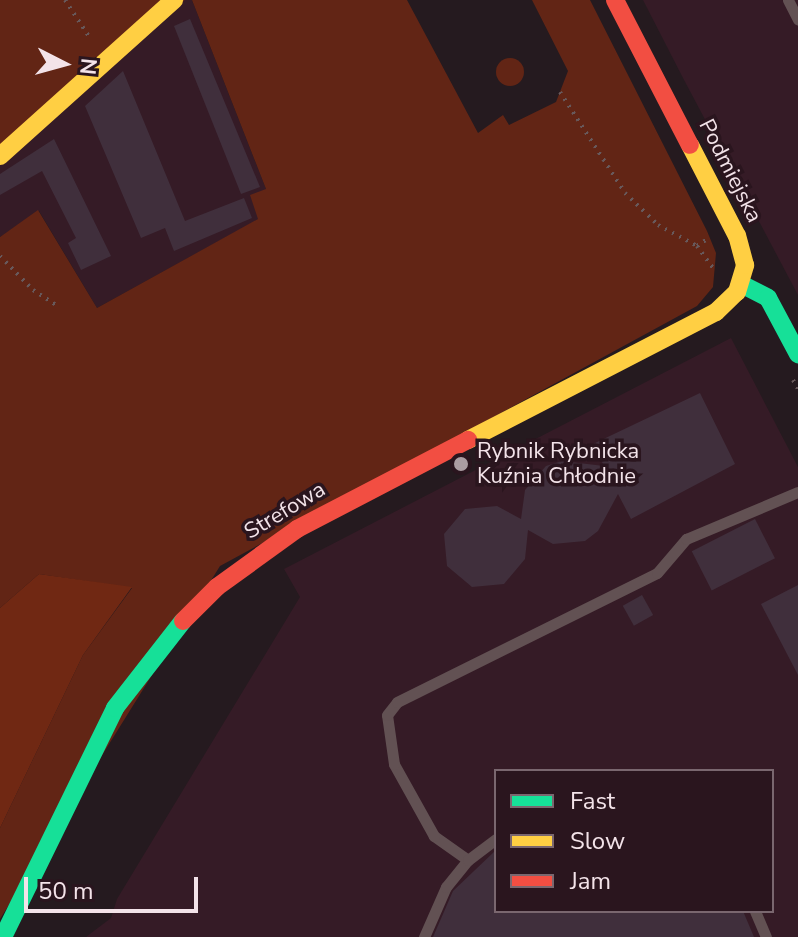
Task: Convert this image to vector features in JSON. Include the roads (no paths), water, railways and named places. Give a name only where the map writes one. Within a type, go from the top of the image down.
[{"type":"street","points":[[0,156],[174,0]]},
{"type":"street","name":"Podmiejska","points":[[615,0],[730,222],[744,259],[741,284]]},
{"type":"street","points":[[741,284],[768,298],[798,354]]},
{"type":"street","name":"Strefowa","points":[[3,937],[115,708],[175,628],[217,587],[259,554],[339,506],[716,312],[741,284]]},
{"type":"lane","points":[[788,0],[798,20]]},
{"type":"lane","points":[[468,860],[434,836],[394,764],[387,715],[397,702],[657,573],[686,539],[798,492]]},
{"type":"lane","points":[[424,937],[446,887],[468,860],[494,840]]},
{"type":"lane","points":[[756,913],[766,937]]},
{"type":"place","name":"Rybnik Rybnicka Kuźnia Chłodnie","points":[[461,464]]}]
